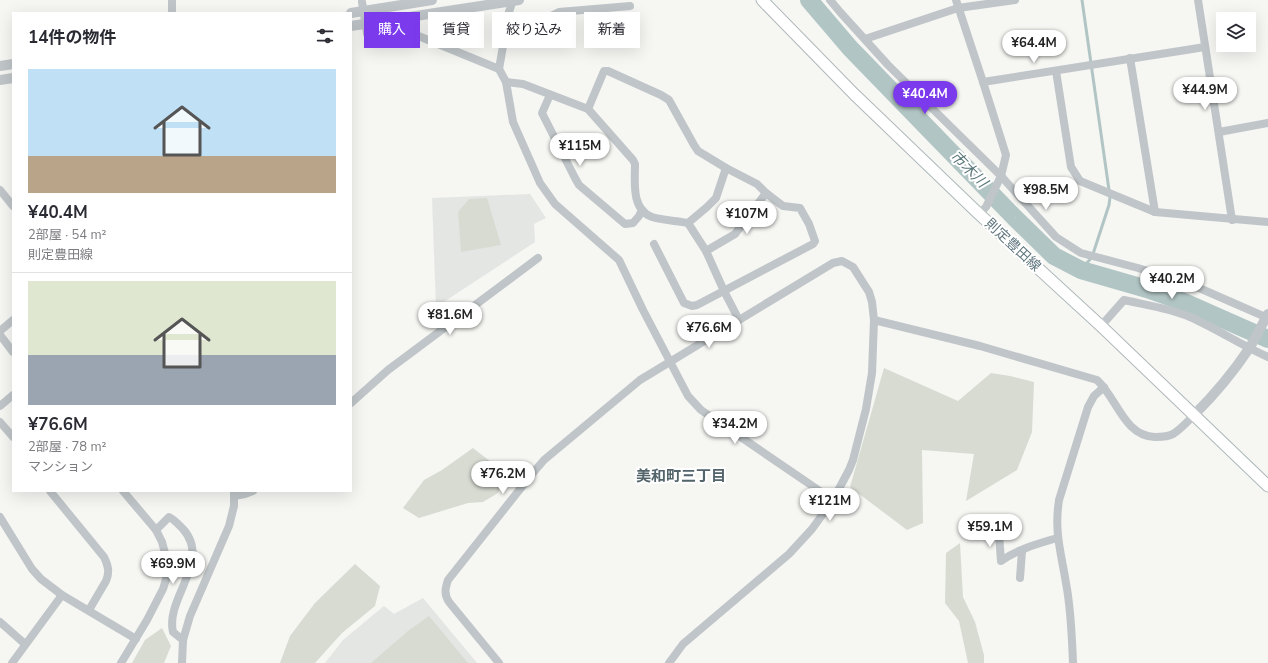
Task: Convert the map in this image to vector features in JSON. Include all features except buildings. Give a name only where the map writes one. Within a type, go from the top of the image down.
[{"type":"main road","name":"則定豊田線","points":[[762,0],[854,94],[983,210],[1101,326],[1268,486]]},
{"type":"street","points":[[172,0],[172,12]]},
{"type":"street","points":[[352,13],[432,0]]},
{"type":"street","points":[[509,12],[513,0]]},
{"type":"street","points":[[352,26],[519,0]]},
{"type":"street","points":[[830,0],[888,65],[1001,176],[1056,237],[1081,253],[1190,284],[1267,317],[1249,348],[1218,391],[1172,435],[1162,437],[1146,436],[1138,433],[1131,427],[1104,387],[1097,380],[980,346],[874,320]]},
{"type":"street","points":[[865,39],[957,4],[1015,0]]},
{"type":"street","points":[[1198,0],[1232,220]]},
{"type":"street","points":[[362,1],[367,33],[370,42],[416,35],[500,69]]},
{"type":"street","points":[[957,4],[1006,155],[1001,176],[983,210]]},
{"type":"street","points":[[559,12],[630,6]]},
{"type":"street","points":[[983,82],[1205,47]]},
{"type":"street","points":[[503,48],[500,69],[506,82],[513,122],[540,184],[555,204],[618,260],[688,396],[701,410],[833,500]]},
{"type":"street","points":[[1130,58],[1155,212]]},
{"type":"street","points":[[0,66],[12,64]]},
{"type":"street","points":[[1056,70],[1071,167],[1080,181],[1155,212],[1268,222]]},
{"type":"street","points":[[588,110],[604,71],[608,71],[669,100],[698,151],[757,184],[783,206],[800,208],[809,224],[815,241],[813,244],[697,306],[684,303],[654,244]]},
{"type":"street","points":[[0,80],[12,78]]},
{"type":"street","points":[[506,82],[523,84],[588,110],[633,160],[635,164],[636,198],[642,210],[651,217],[688,223],[706,251],[724,292],[739,320]]},
{"type":"street","points":[[550,95],[542,113],[579,185],[626,224],[633,223],[642,210]]},
{"type":"street","points":[[1219,132],[1268,123]]},
{"type":"street","points":[[688,223],[716,198],[726,168]]},
{"type":"street","points":[[0,190],[12,204]]},
{"type":"street","points":[[706,251],[735,234],[766,193]]},
{"type":"street","points":[[352,402],[388,370],[538,258]]},
{"type":"street","points":[[499,663],[446,598],[445,592],[448,580],[544,460],[640,380],[833,263],[842,261],[853,267],[869,292],[874,320],[872,373],[866,409],[849,470],[833,500],[812,529],[789,554],[683,644],[669,663]]},
{"type":"street","points":[[1101,326],[1124,300],[1169,310],[1189,317],[1268,357]]},
{"type":"street","points":[[0,331],[12,321]]},
{"type":"street","points":[[0,335],[12,351]]},
{"type":"street","points":[[1073,663],[1070,606],[1057,538],[1057,511],[1059,500],[1088,407],[1094,396],[1104,387]]},
{"type":"street","points":[[0,406],[12,396]]},
{"type":"street","points":[[0,422],[12,436]]},
{"type":"street","points":[[51,492],[104,557],[108,568],[108,578],[89,610]]},
{"type":"street","points":[[121,663],[163,589],[166,576],[165,553],[162,542],[156,530],[124,492]]},
{"type":"street","points":[[182,663],[183,640],[190,616],[229,526],[234,506],[234,494],[245,494],[250,492]]},
{"type":"street","points":[[0,517],[32,569],[41,579],[62,594],[136,639]]},
{"type":"street","points":[[156,530],[169,517],[174,519],[188,535],[192,544],[193,556],[176,604],[171,625],[173,632],[183,640]]},
{"type":"street","points":[[999,534],[1001,561],[1012,553],[1022,551],[1029,546],[1057,538]]},
{"type":"street","points":[[1020,578],[1022,551]]},
{"type":"street","points":[[12,663],[62,594]]},
{"type":"street","points":[[0,622],[25,644]]},
{"type":"shaded area","points":[[530,194],[546,218],[534,224],[535,242],[436,307],[432,198]]},
{"type":"shaded area","points":[[487,198],[501,245],[461,252],[458,212],[469,199]]},
{"type":"shaded area","points":[[884,368],[958,401],[991,373],[1034,382],[1032,432],[1017,470],[966,501],[974,454],[922,450],[923,523],[907,530],[850,487]]},
{"type":"shaded area","points":[[473,448],[505,473],[498,493],[483,502],[468,503],[419,518],[403,508],[424,480],[442,470]]},
{"type":"shaded area","points":[[960,543],[963,597],[975,622],[984,655],[984,663],[968,663],[959,621],[945,603],[946,553]]},
{"type":"shaded area","points":[[355,564],[380,586],[375,606],[342,633],[315,663],[280,663],[290,636],[315,603]]},
{"type":"shaded area","points":[[423,598],[477,663],[325,663],[343,640],[384,606],[394,614]]},
{"type":"shaded area","points":[[429,616],[468,663],[371,663],[408,631]]},
{"type":"shaded area","points":[[162,628],[171,646],[164,663],[132,663],[145,640]]},
{"type":"waterway","name":"市木川","points":[[809,0],[850,48],[1015,218],[1054,256],[1081,270],[1147,289],[1184,302],[1268,339]]},
{"type":"waterway","points":[[1081,270],[1092,257],[1109,205],[1110,197],[1082,0]]},
{"type":"district","name":"美和町三丁目","points":[[681,476]]}]
